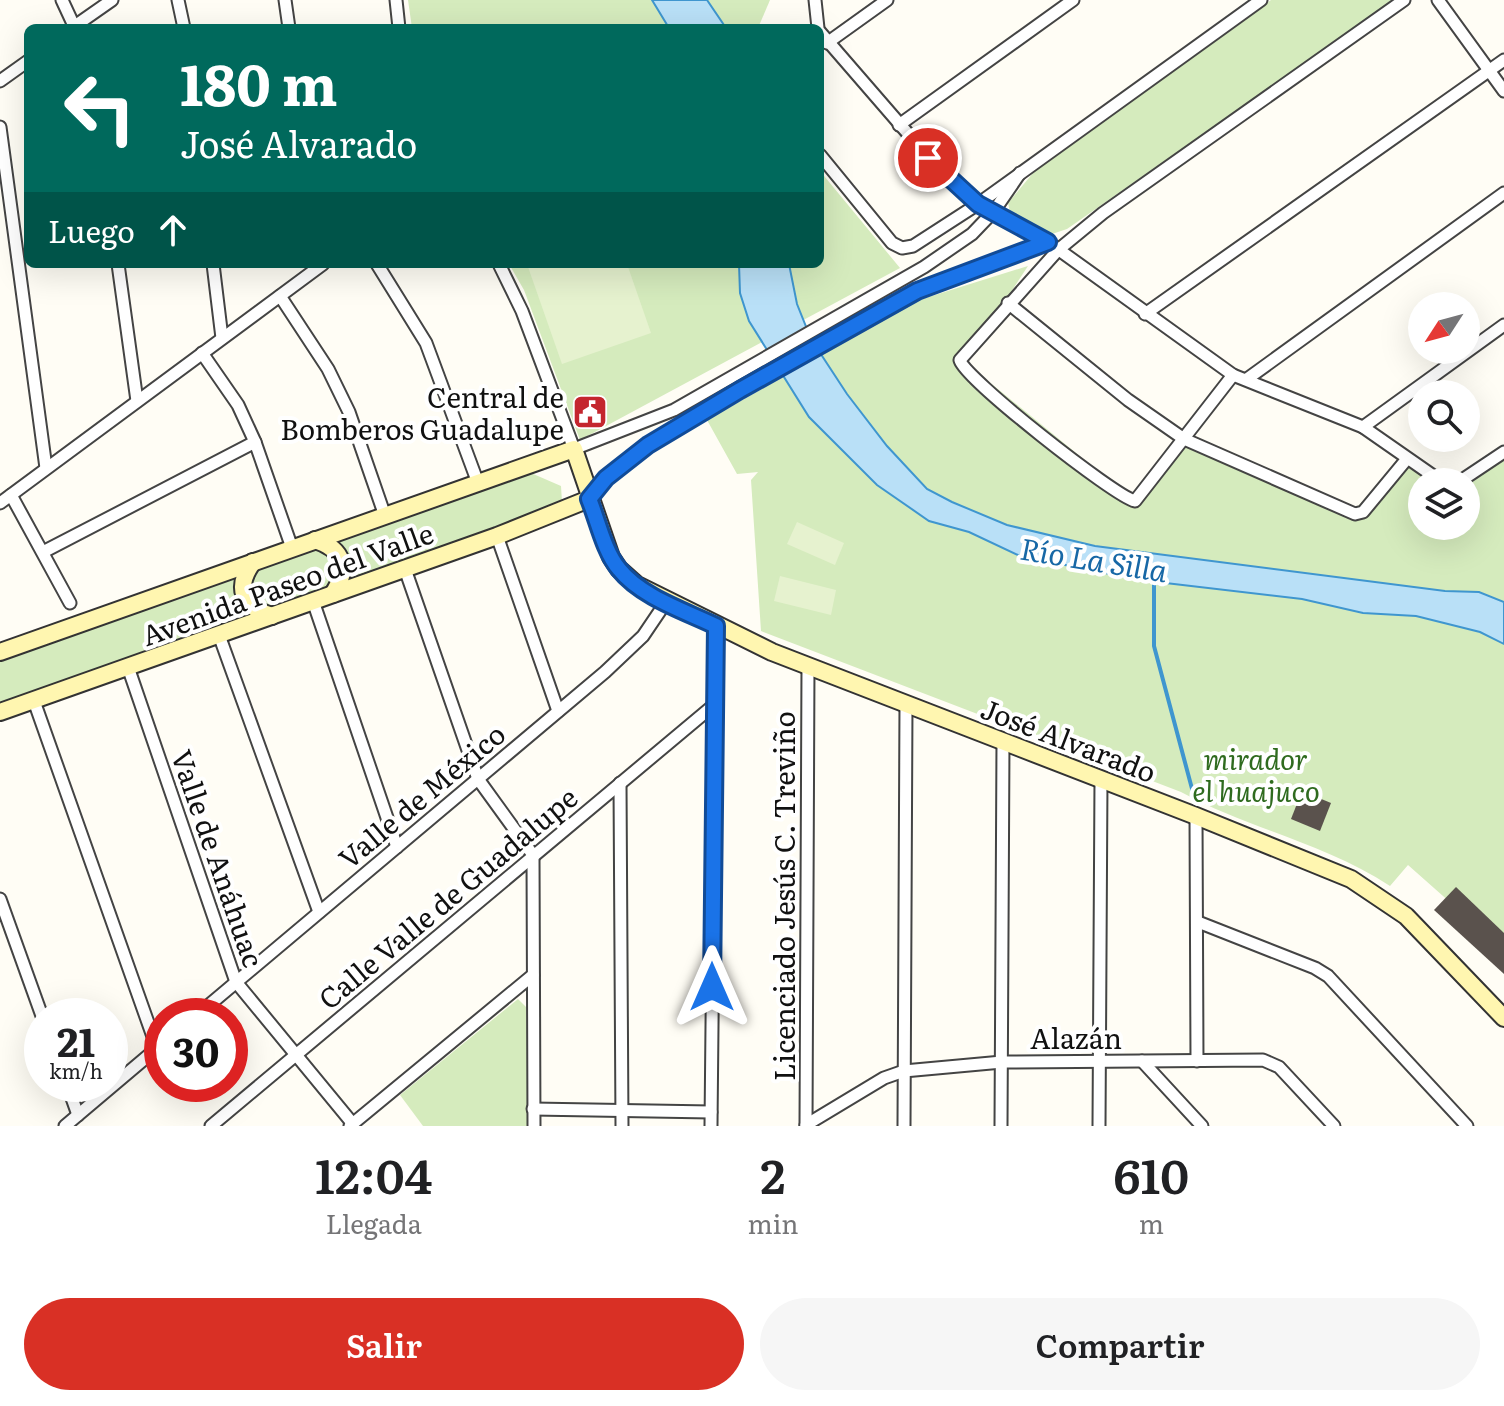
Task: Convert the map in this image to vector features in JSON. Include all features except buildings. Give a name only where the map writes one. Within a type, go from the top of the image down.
[{"type":"street","points":[[62,0],[72,24]]},
{"type":"street","points":[[79,24],[112,0]]},
{"type":"street","points":[[178,0],[183,24]]},
{"type":"street","points":[[285,0],[288,24]]},
{"type":"street","points":[[396,0],[399,24]]},
{"type":"street","points":[[815,0],[820,24]]},
{"type":"street","points":[[824,33],[887,0]]},
{"type":"street","points":[[899,125],[1073,0]]},
{"type":"street","points":[[824,160],[892,243],[902,248],[913,246],[978,204],[1261,0]]},
{"type":"street","points":[[1233,375],[1135,501],[1102,481],[997,400],[960,363],[1008,303],[1058,250],[1103,213],[1404,0]]},
{"type":"street","points":[[1438,0],[1504,91]]},
{"type":"street","points":[[824,36],[943,174],[978,204],[1048,242],[1233,375],[1363,427],[1419,468]]},
{"type":"street","points":[[1145,314],[1504,60]]},
{"type":"street","points":[[0,81],[24,64]]},
{"type":"street","points":[[0,127],[46,468]]},
{"type":"street","points":[[501,268],[522,311],[574,449],[657,418],[908,276],[964,241],[994,211],[1020,173]]},
{"type":"street","points":[[1247,379],[1504,193]]},
{"type":"street","points":[[589,499],[606,478],[648,445],[740,390],[917,291],[1048,242]]},
{"type":"street","points":[[119,268],[137,401]]},
{"type":"street","points":[[213,268],[222,338]]},
{"type":"street","points":[[0,503],[318,268]]},
{"type":"street","points":[[379,268],[426,343],[478,483]]},
{"type":"street","points":[[280,296],[328,369],[349,412],[385,516]]},
{"type":"street","points":[[1008,303],[1128,400],[1184,439],[1360,515],[1406,460]]},
{"type":"street","points":[[1363,427],[1504,325]]},
{"type":"street","points":[[202,353],[238,405],[255,442],[292,548]]},
{"type":"street","points":[[43,552],[255,442]]},
{"type":"street","name":"Avenida Paseo del Valle","points":[[0,652],[574,449]]},
{"type":"street","name":"José Alvarado","points":[[574,449],[589,499],[619,569],[666,602],[808,666],[1196,816],[1371,890],[1406,916],[1504,1018]]},
{"type":"street","points":[[1480,468],[1504,452]]},
{"type":"street","points":[[11,495],[70,603]]},
{"type":"street","name":"Avenida Paseo del Valle","points":[[0,712],[497,536],[589,499]]},
{"type":"street","points":[[497,536],[558,711]]},
{"type":"street","points":[[315,540],[330,545],[342,560],[342,581],[333,594]]},
{"type":"street","points":[[253,562],[243,576],[243,595],[251,607],[272,616]]},
{"type":"street","points":[[405,569],[478,779],[533,855],[534,1126]]},
{"type":"street","points":[[313,601],[397,847]]},
{"type":"street","name":"Valle de México","points":[[217,998],[558,711],[643,636],[666,602]]},
{"type":"street","points":[[711,1126],[716,626]]},
{"type":"street","points":[[219,635],[319,912]]},
{"type":"street","name":"Licenciado Jesús C. Treviño","points":[[806,1125],[808,666]]},
{"type":"street","name":"Valle de Anáhuac","points":[[128,667],[236,982],[351,1125]]},
{"type":"street","points":[[34,701],[144,1002]]},
{"type":"street","points":[[904,1126],[906,704]]},
{"type":"street","name":"Calle Valle de Guadalupe","points":[[211,1126],[714,705]]},
{"type":"street","points":[[1001,1126],[1003,742]]},
{"type":"street","points":[[1099,1126],[1101,780]]},
{"type":"street","points":[[620,783],[622,1126]]},
{"type":"street","points":[[1196,816],[1197,1061]]},
{"type":"street","points":[[0,899],[36,998]]},
{"type":"street","points":[[1198,922],[1315,968],[1328,976],[1467,1126]]},
{"type":"street","points":[[351,1125],[533,975]]},
{"type":"street","points":[[65,1126],[144,1059]]},
{"type":"street","name":"Alazán","points":[[806,1125],[884,1078],[904,1071],[1002,1062],[1263,1060],[1279,1067],[1334,1126]]},
{"type":"street","points":[[1142,1061],[1202,1126]]},
{"type":"street","points":[[73,1102],[78,1115]]},
{"type":"street","points":[[533,1109],[711,1112]]},
{"type":"green space","points":[[408,0],[770,0],[760,24],[411,24]]},
{"type":"green space","points":[[1271,0],[1395,0],[1067,229],[1049,235],[1010,212],[1008,203],[1038,167]]},
{"type":"green space","points":[[824,176],[900,268],[580,440],[524,290],[511,268],[824,268]]},
{"type":"green space","name":"mirador el huajuco","points":[[1028,266],[965,362],[1131,498],[1184,439],[1352,512],[1402,462],[1415,468],[1408,468],[1408,540],[1480,540],[1480,470],[1504,449],[1504,950],[1408,865],[1390,886],[1339,858],[1181,792],[761,631],[751,480],[758,472],[737,474],[707,420],[919,300]]},
{"type":"green space","points":[[528,268],[628,268],[651,333],[562,364]]},
{"type":"green space","points":[[531,473],[561,486],[562,502],[556,507],[0,704],[0,660]]},
{"type":"green space","points":[[797,522],[844,543],[835,565],[787,544]]},
{"type":"green space","points":[[780,576],[836,590],[831,615],[774,601]]},
{"type":"green space","points":[[518,999],[526,1007],[531,1126],[423,1126],[400,1095]]},
{"type":"water","points":[[652,0],[707,0],[723,24],[667,24]]},
{"type":"water","name":"Río La Silla","points":[[739,268],[790,268],[797,304],[811,339],[847,394],[887,446],[927,489],[952,502],[1007,525],[1095,546],[1445,591],[1479,592],[1504,602],[1504,644],[1480,632],[1416,616],[1363,613],[1302,599],[1140,580],[1020,556],[969,532],[929,521],[877,485],[809,417],[749,321],[740,293]]},
{"type":"waterway","name":"Río La Silla","points":[[1154,576],[1154,646],[1195,800]]},
{"type":"place","name":"Central de Bomberos Guadalupe","points":[[590,412]]},
{"type":"route","points":[[712,987],[716,626],[659,598],[625,575],[611,557],[589,499],[606,478],[677,425],[917,291],[958,273],[1048,242],[978,204],[928,158]]}]
